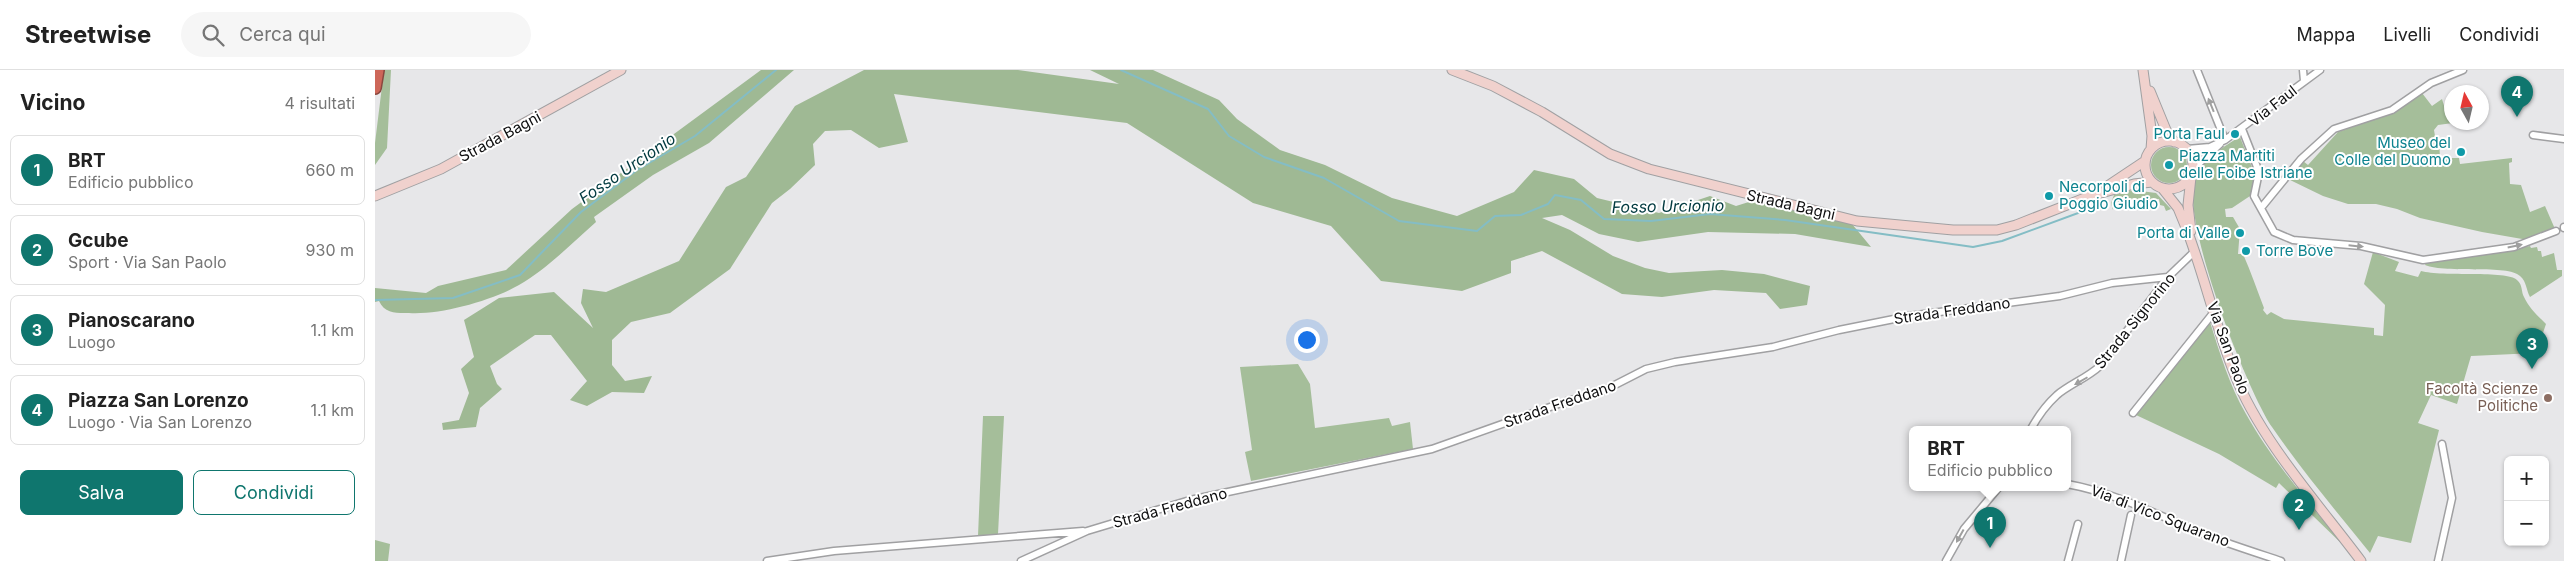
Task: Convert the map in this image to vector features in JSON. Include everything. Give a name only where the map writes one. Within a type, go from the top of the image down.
[{"type":"highway","points":[[375,88],[378,70]]},
{"type":"street","name":"Strada Bagni","points":[[375,196],[410,184],[441,169],[621,70]]},
{"type":"street","name":"Strada Bagni","points":[[1452,70],[1542,112],[1610,154],[1636,165],[1857,221],[1953,230],[1997,230],[2016,225],[2090,196],[2134,184],[2152,182]]},
{"type":"street","points":[[2143,70],[2166,130],[2174,142],[2187,149],[2192,158],[2192,172],[2178,187],[2161,188],[2152,182],[2146,171],[2145,161],[2151,149],[2152,136],[2143,70]]},
{"type":"street","points":[[2197,70],[2225,140]]},
{"type":"street","points":[[2303,70],[2305,81]]},
{"type":"street","name":"Via Faul","points":[[2187,149],[2209,147],[2225,140],[2320,70]]},
{"type":"street","points":[[2261,208],[2301,159],[2334,129],[2392,110],[2431,83],[2463,70]]},
{"type":"street","points":[[2242,129],[2259,172],[2254,196],[2274,232],[2293,240],[2361,246],[2423,260],[2514,247],[2556,231]]},
{"type":"street","points":[[2533,135],[2564,139]]},
{"type":"street","name":"Via Faul","points":[[2192,172],[2225,140]]},
{"type":"street","points":[[2151,149],[2164,142],[2174,142]]},
{"type":"street","name":"Strada Bagni","points":[[2090,196],[2131,173],[2145,161]]},
{"type":"street","name":"Via San Paolo","points":[[2192,172],[2188,205],[2195,251]]},
{"type":"street","name":"Via San Paolo","points":[[2161,188],[2178,208],[2195,251],[2235,376],[2252,410],[2275,447],[2361,561]]},
{"type":"street","name":"Strada Signorino","points":[[2033,426],[2041,411],[2058,394],[2088,377],[2100,366],[2168,278],[2195,251]]},
{"type":"street","name":"Strada Freddano","points":[[1021,561],[1087,531],[1190,500],[1432,449],[1567,401],[1601,392],[1646,368],[1773,347],[1839,330],[1909,316],[2060,296],[2112,283],[2168,278]]},
{"type":"street","points":[[2133,412],[2214,312]]},
{"type":"street","points":[[2438,561],[2452,498],[2441,444]]},
{"type":"street","name":"Via di Vico Squarano","points":[[2071,485],[2087,487],[2150,510],[2208,536],[2281,561]]},
{"type":"street","points":[[1946,561],[1965,528],[1996,491]]},
{"type":"street","points":[[2121,561],[2131,515]]},
{"type":"street","points":[[2069,561],[2078,524]]},
{"type":"street","points":[[767,561],[834,552],[1087,531]]},
{"type":"green space","points":[[384,70],[391,70],[387,148],[375,165],[375,143]]},
{"type":"green space","points":[[761,70],[794,70],[709,143],[653,175],[594,217],[596,222],[549,264],[529,279],[508,291],[480,301],[435,312],[396,313],[388,311],[379,301],[375,302],[375,288],[426,293],[438,286],[506,270],[572,209]]},
{"type":"green space","points":[[864,70],[1018,70],[1119,84],[1090,70],[1153,70],[1219,100],[1237,119],[1280,150],[1325,165],[1392,198],[1457,216],[1514,192],[1534,170],[1574,179],[1597,198],[1659,213],[1710,196],[1736,206],[1752,201],[1852,224],[1871,247],[1795,234],[1708,232],[1638,242],[1599,234],[1562,215],[1542,218],[1570,230],[1613,256],[1645,268],[1669,273],[1722,270],[1764,274],[1810,286],[1807,305],[1780,309],[1766,293],[1714,290],[1662,297],[1622,294],[1542,251],[1511,261],[1511,273],[1462,291],[1381,281],[1331,226],[1253,203],[1127,123],[894,94],[908,142],[879,148],[851,130],[825,131],[813,144],[815,165],[772,203],[730,269],[670,313],[631,322],[612,340],[612,365],[625,381],[652,376],[644,393],[612,392],[587,406],[570,400],[587,381],[551,335],[535,335],[490,366],[497,384],[502,389],[480,408],[476,427],[443,430],[442,423],[459,420],[469,393],[461,369],[474,357],[464,320],[499,298],[554,292],[593,328],[581,303],[583,289],[606,292],[679,261],[726,187],[746,177],[795,106]]},
{"type":"green space","points":[[2422,93],[2432,106],[2442,99],[2444,124],[2438,125],[2434,130],[2435,136],[2439,139],[2440,158],[2459,158],[2460,164],[2512,158],[2512,162],[2509,163],[2510,184],[2521,185],[2530,212],[2545,206],[2555,229],[2528,240],[2482,232],[2420,218],[2397,209],[2376,204],[2348,204],[2323,196],[2288,179],[2303,161],[2308,165],[2338,132],[2394,113]]},
{"type":"green space","points":[[2240,137],[2255,175],[2250,196],[2232,208],[2225,209],[2226,217],[2233,217],[2240,229],[2238,254],[2243,254],[2264,308],[2263,310],[2267,315],[2271,312],[2284,319],[2374,328],[2374,335],[2383,336],[2385,305],[2364,284],[2373,252],[2399,262],[2395,271],[2418,277],[2421,271],[2443,274],[2488,274],[2511,277],[2519,282],[2528,305],[2546,324],[2536,353],[2471,356],[2457,404],[2431,395],[2418,423],[2439,430],[2411,543],[2378,536],[2370,553],[2283,443],[2272,427],[2247,378],[2232,342],[2206,264],[2197,228],[2193,198],[2195,177],[2198,171],[2208,159]]},
{"type":"green space","points":[[2169,147],[2182,152],[2187,165],[2182,178],[2169,183],[2156,178],[2151,165],[2156,152]]},
{"type":"green space","points":[[2133,190],[2156,193],[2171,209],[2166,211],[2164,206],[2160,205],[2159,199],[2114,203],[2113,210],[2111,203],[2114,195]]},
{"type":"green space","points":[[2530,246],[2531,248],[2537,247],[2538,251],[2541,251],[2542,257],[2554,253],[2557,270],[2562,270],[2562,276],[2530,297],[2522,278],[2513,272],[2503,270],[2447,269],[2425,265],[2426,263]]},
{"type":"green space","points":[[2210,322],[2225,369],[2240,403],[2256,431],[2292,481],[2343,545],[2279,483],[2276,488],[2219,454],[2136,415]]},
{"type":"green space","points":[[1298,364],[1310,384],[1315,428],[1389,418],[1392,426],[1410,422],[1413,449],[1251,481],[1245,452],[1252,450],[1240,367]]},
{"type":"green space","points":[[983,416],[1004,416],[998,534],[978,536]]},
{"type":"green space","points":[[375,540],[390,544],[388,561],[375,561]]},
{"type":"waterway","name":"Fosso Urcionio","points":[[375,300],[453,298],[520,275],[581,212],[637,170],[695,136],[776,70]]},
{"type":"waterway","name":"Fosso Urcionio","points":[[1121,70],[1208,109],[1229,136],[1264,157],[1324,178],[1399,221],[1477,231],[1495,216],[1521,215],[1548,204],[1555,195],[1581,200],[1604,219],[1651,221],[1710,214],[1785,220],[1973,247],[2002,241],[2089,209]]},
{"type":"place","name":"Piazza San Lorenzo","points":[[2517,117]]},
{"type":"place","name":"Porta Faul","points":[[2235,134]]},
{"type":"place","name":"Museo del Colle del Duomo","points":[[2461,152]]},
{"type":"place","name":"Piazza Martiti delle Foibe Istriane","points":[[2169,165]]},
{"type":"place","name":"Necorpoli di Poggio Giudio","points":[[2049,196]]},
{"type":"place","name":"Porta di Valle","points":[[2240,233]]},
{"type":"place","name":"Torre Bove","points":[[2246,251]]},
{"type":"place","name":"Pianoscarano","points":[[2532,369]]},
{"type":"place","name":"Facoltà Scienze Politiche","points":[[2548,398]]},
{"type":"place","name":"Gcube","points":[[2299,530]]},
{"type":"place","name":"BRT","points":[[1990,548]]}]
